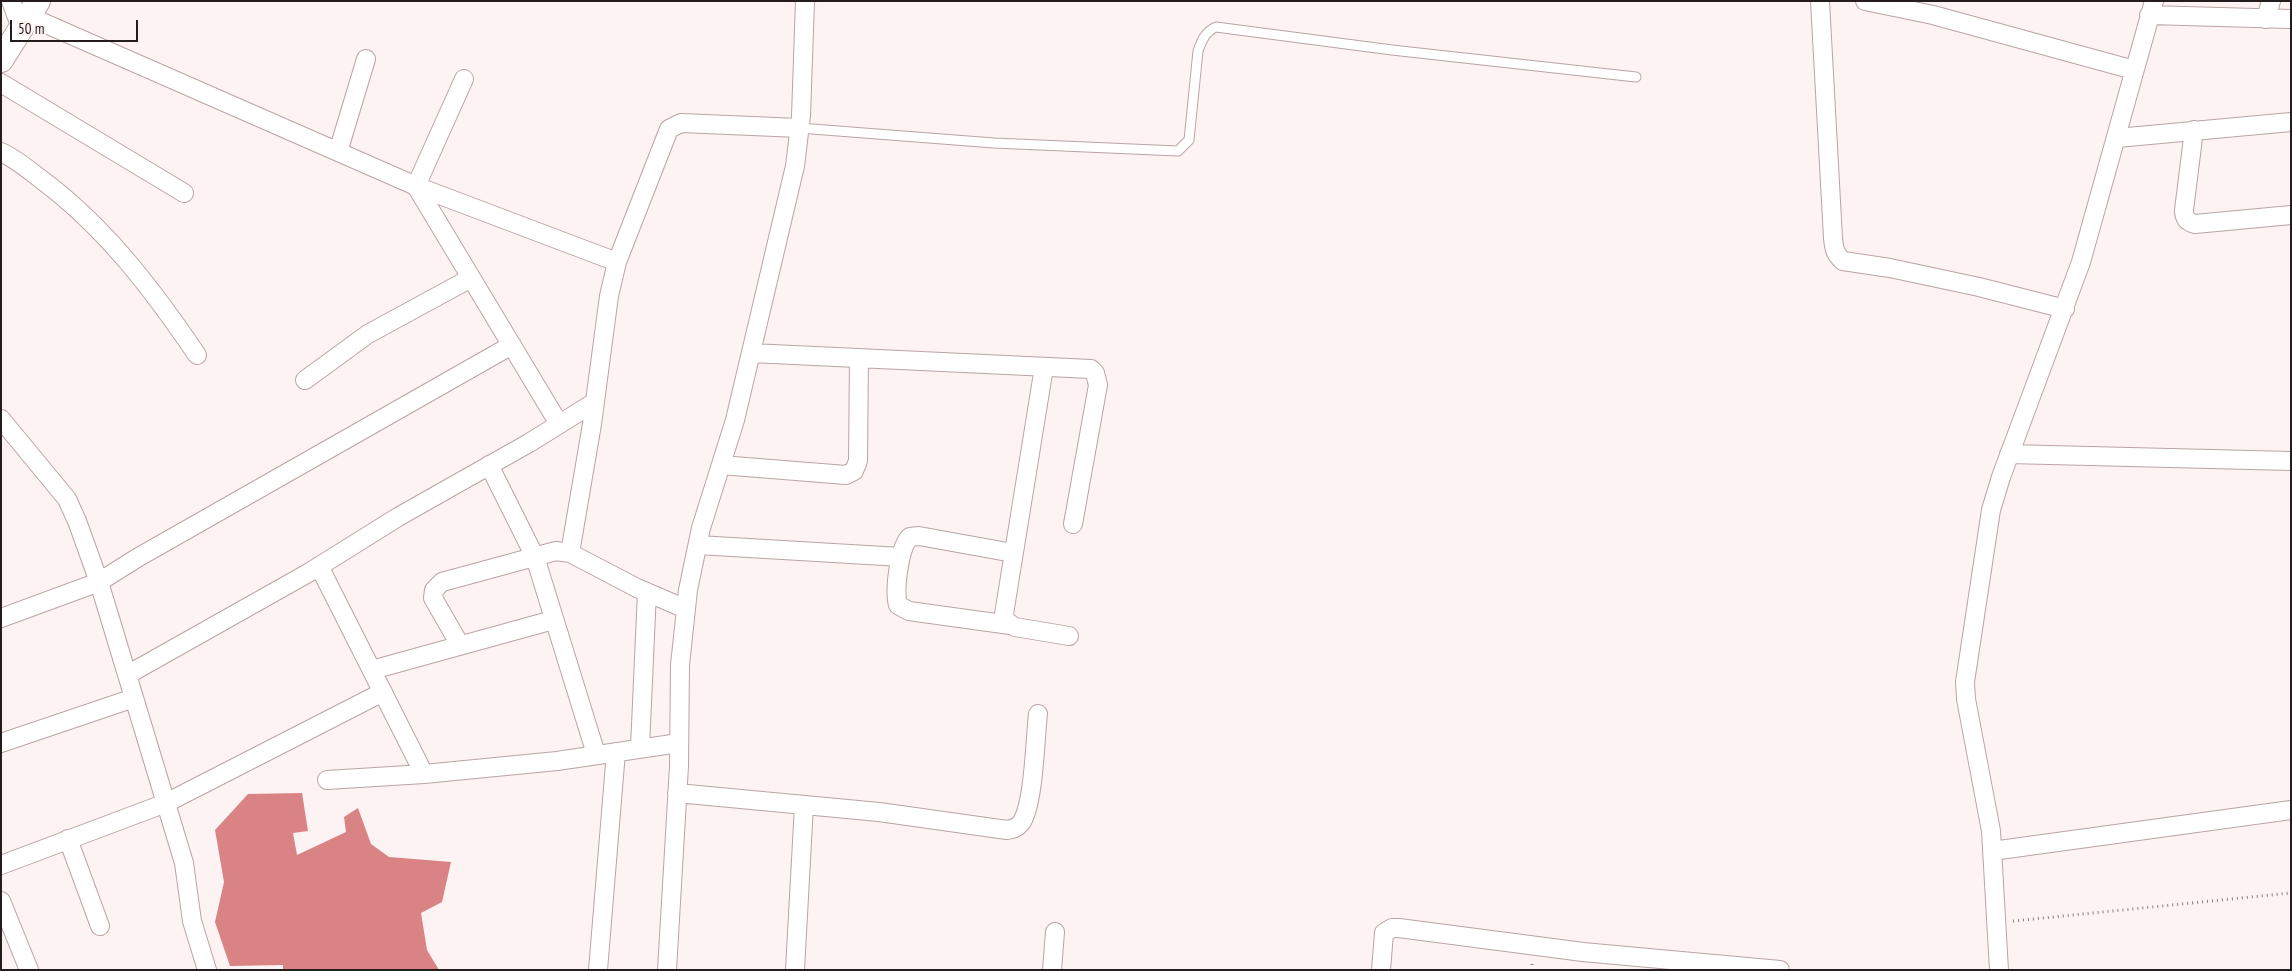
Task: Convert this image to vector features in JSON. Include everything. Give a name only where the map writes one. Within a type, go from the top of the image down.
[{"type":"street","points":[[667,970],[677,793],[680,665],[686,609],[698,545],[751,353],[796,166],[805,1]]},
{"type":"street","points":[[1820,1],[1833,238],[1834,251],[1837,256],[1843,261],[1890,268],[1979,287],[2065,309]]},
{"type":"street","points":[[1865,1],[1933,15],[2134,70]]},
{"type":"street","points":[[2266,18],[2270,1]]},
{"type":"street","points":[[1999,970],[1988,806],[1966,699],[1965,682],[1991,510],[2009,454],[2065,309],[2081,262],[2117,138],[2151,8],[2291,19]]},
{"type":"street","points":[[1,60],[19,20],[416,186],[617,262]]},
{"type":"street","points":[[338,152],[366,59]]},
{"type":"street","points":[[416,186],[464,79]]},
{"type":"street","points":[[1,83],[184,193]]},
{"type":"street","points":[[570,553],[595,402],[609,296],[617,262],[669,129],[681,122],[799,128]]},
{"type":"street","points":[[2117,138],[2291,122]]},
{"type":"street","points":[[2194,130],[2184,210],[2188,221],[2195,224],[2291,215]]},
{"type":"street","points":[[1,152],[65,197],[109,240],[156,294],[198,355]]},
{"type":"street","points":[[416,186],[559,424]]},
{"type":"street","points":[[305,380],[368,334],[471,278]]},
{"type":"street","points":[[1,618],[99,582],[512,345]]},
{"type":"street","points":[[751,353],[1091,369],[1098,379],[1098,385],[1074,524]]},
{"type":"street","points":[[721,465],[846,475],[854,471],[858,461],[859,358]]},
{"type":"street","points":[[1010,625],[1006,621],[1004,614],[1044,367]]},
{"type":"street","points":[[128,675],[319,566],[398,517],[595,402]]},
{"type":"street","points":[[1,418],[67,499],[99,582],[184,864],[192,922],[207,970]]},
{"type":"street","points":[[2009,454],[2291,461]]},
{"type":"street","points":[[489,465],[535,557],[596,754]]},
{"type":"street","points":[[1014,553],[915,536],[906,541],[901,558],[896,599],[898,605],[903,608],[1069,636]]},
{"type":"street","points":[[698,545],[901,558]]},
{"type":"street","points":[[460,645],[433,598],[438,585],[442,582],[556,551],[570,553],[647,592],[686,609]]},
{"type":"street","points":[[319,566],[424,774]]},
{"type":"street","points":[[640,748],[647,592]]},
{"type":"street","points":[[372,670],[553,620]]},
{"type":"street","points":[[1,865],[166,803],[383,692]]},
{"type":"street","points":[[1,743],[134,698]]},
{"type":"street","points":[[677,793],[879,812],[1007,830],[1015,829],[1020,824],[1028,808],[1038,714]]},
{"type":"street","points":[[327,780],[424,774],[557,761],[679,743]]},
{"type":"street","points":[[598,970],[616,752]]},
{"type":"street","points":[[795,970],[804,805]]},
{"type":"street","points":[[1992,851],[2291,810]]},
{"type":"street","points":[[68,839],[100,926]]},
{"type":"street","points":[[1,901],[29,970]]},
{"type":"street","points":[[1381,970],[1384,933],[1392,928],[1583,952],[1780,970]]},
{"type":"street","points":[[1052,970],[1055,932]]},
{"type":"lane","points":[[799,128],[994,143],[1178,151],[1189,140],[1198,51],[1205,35],[1216,27],[1392,50],[1636,76]]},
{"type":"path","points":[[1996,923],[2291,893]]},
{"type":"shaded area","points":[[302,793],[308,831],[293,833],[297,855],[346,832],[344,817],[358,808],[371,844],[389,857],[451,862],[442,902],[421,913],[427,950],[439,970],[283,970],[283,965],[230,966],[215,922],[224,882],[215,830],[248,794]]}]
